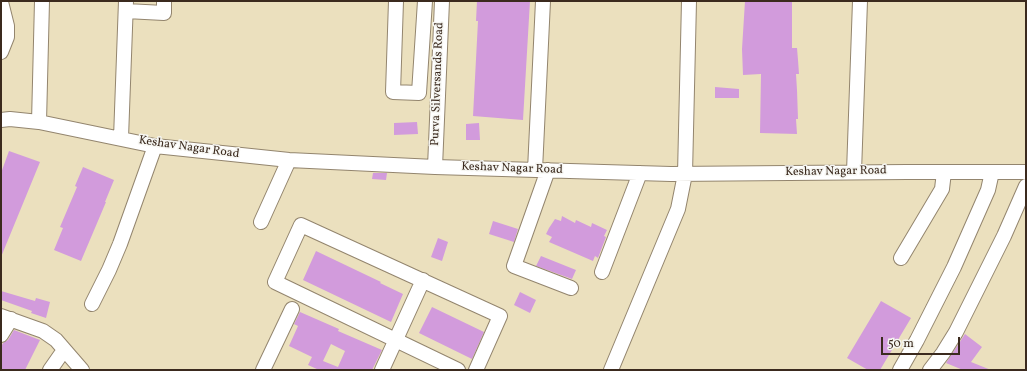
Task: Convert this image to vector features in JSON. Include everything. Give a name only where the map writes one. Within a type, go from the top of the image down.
[{"type":"street","points":[[39,122],[42,1]]},
{"type":"street","points":[[121,138],[126,6],[164,13],[164,1]]},
{"type":"street","points":[[396,1],[393,92],[419,93],[425,1]]},
{"type":"street","name":"Purva Silversands Road","points":[[435,167],[442,1]]},
{"type":"street","points":[[543,1],[541,170],[514,266],[571,288]]},
{"type":"street","points":[[611,370],[678,209],[685,174],[690,1]]},
{"type":"street","points":[[854,172],[860,1]]},
{"type":"street","points":[[1,2],[7,26],[7,37],[1,52]]},
{"type":"street","name":"Keshav Nagar Road","points":[[1,120],[10,119],[39,122],[155,146],[289,160],[435,167],[685,174],[1026,172]]},
{"type":"street","points":[[92,304],[120,244],[155,146]]},
{"type":"street","points":[[261,222],[289,160]]},
{"type":"street","points":[[901,258],[942,189],[944,172]]},
{"type":"street","points":[[900,370],[954,267],[988,190],[992,172]]},
{"type":"street","points":[[602,272],[640,173]]},
{"type":"street","points":[[930,370],[956,332],[1004,236],[1026,186]]},
{"type":"street","points":[[458,370],[275,282],[301,225],[500,316],[476,370]]},
{"type":"street","points":[[382,370],[423,280]]},
{"type":"street","points":[[263,370],[292,309]]},
{"type":"street","points":[[1,335],[6,317],[43,331],[56,340],[78,369]]},
{"type":"street","points":[[50,370],[64,350]]},
{"type":"building","points":[[477,1],[530,1],[523,120],[473,116],[478,21],[476,21]]},
{"type":"building","points":[[745,1],[792,1],[792,48],[797,48],[799,74],[796,74],[798,119],[796,119],[797,134],[760,133],[761,74],[743,75],[742,49]]},
{"type":"building","points":[[715,87],[739,89],[739,98],[715,98]]},
{"type":"building","points":[[417,122],[418,134],[394,135],[394,123]]},
{"type":"building","points":[[479,123],[480,140],[466,140],[466,124]]},
{"type":"building","points":[[9,151],[40,162],[1,257],[1,173]]},
{"type":"building","points":[[83,167],[114,180],[81,261],[54,250],[63,228],[60,227],[77,187],[75,186]]},
{"type":"building","points":[[373,173],[387,173],[386,180],[372,179]]},
{"type":"building","points":[[562,216],[575,223],[576,220],[591,227],[592,223],[607,230],[598,258],[595,256],[593,261],[549,242],[552,237],[546,234],[549,228],[555,219],[561,221]]},
{"type":"building","points":[[493,221],[518,229],[514,242],[489,234]]},
{"type":"building","points":[[438,238],[448,242],[442,261],[431,257]]},
{"type":"building","points":[[316,251],[403,294],[391,322],[303,280]]},
{"type":"building","points":[[541,256],[576,270],[572,279],[536,266]]},
{"type":"building","points":[[1,291],[35,301],[36,298],[50,302],[46,318],[31,313],[32,311],[1,300]]},
{"type":"building","points":[[520,292],[536,300],[530,313],[514,305]]},
{"type":"building","points":[[881,301],[911,318],[880,370],[868,370],[847,358]]},
{"type":"building","points":[[432,307],[484,332],[472,359],[419,333]]},
{"type":"building","points":[[300,312],[339,329],[338,331],[382,350],[372,370],[319,370],[308,365],[312,357],[289,346],[298,326],[294,324]],"holes":[[[331,344],[345,351],[338,367],[323,361]]]},
{"type":"building","points":[[14,330],[40,340],[25,370],[1,370],[1,347],[3,343],[8,340]]},
{"type":"building","points":[[965,334],[982,347],[971,362],[991,370],[963,370],[946,363]]}]
